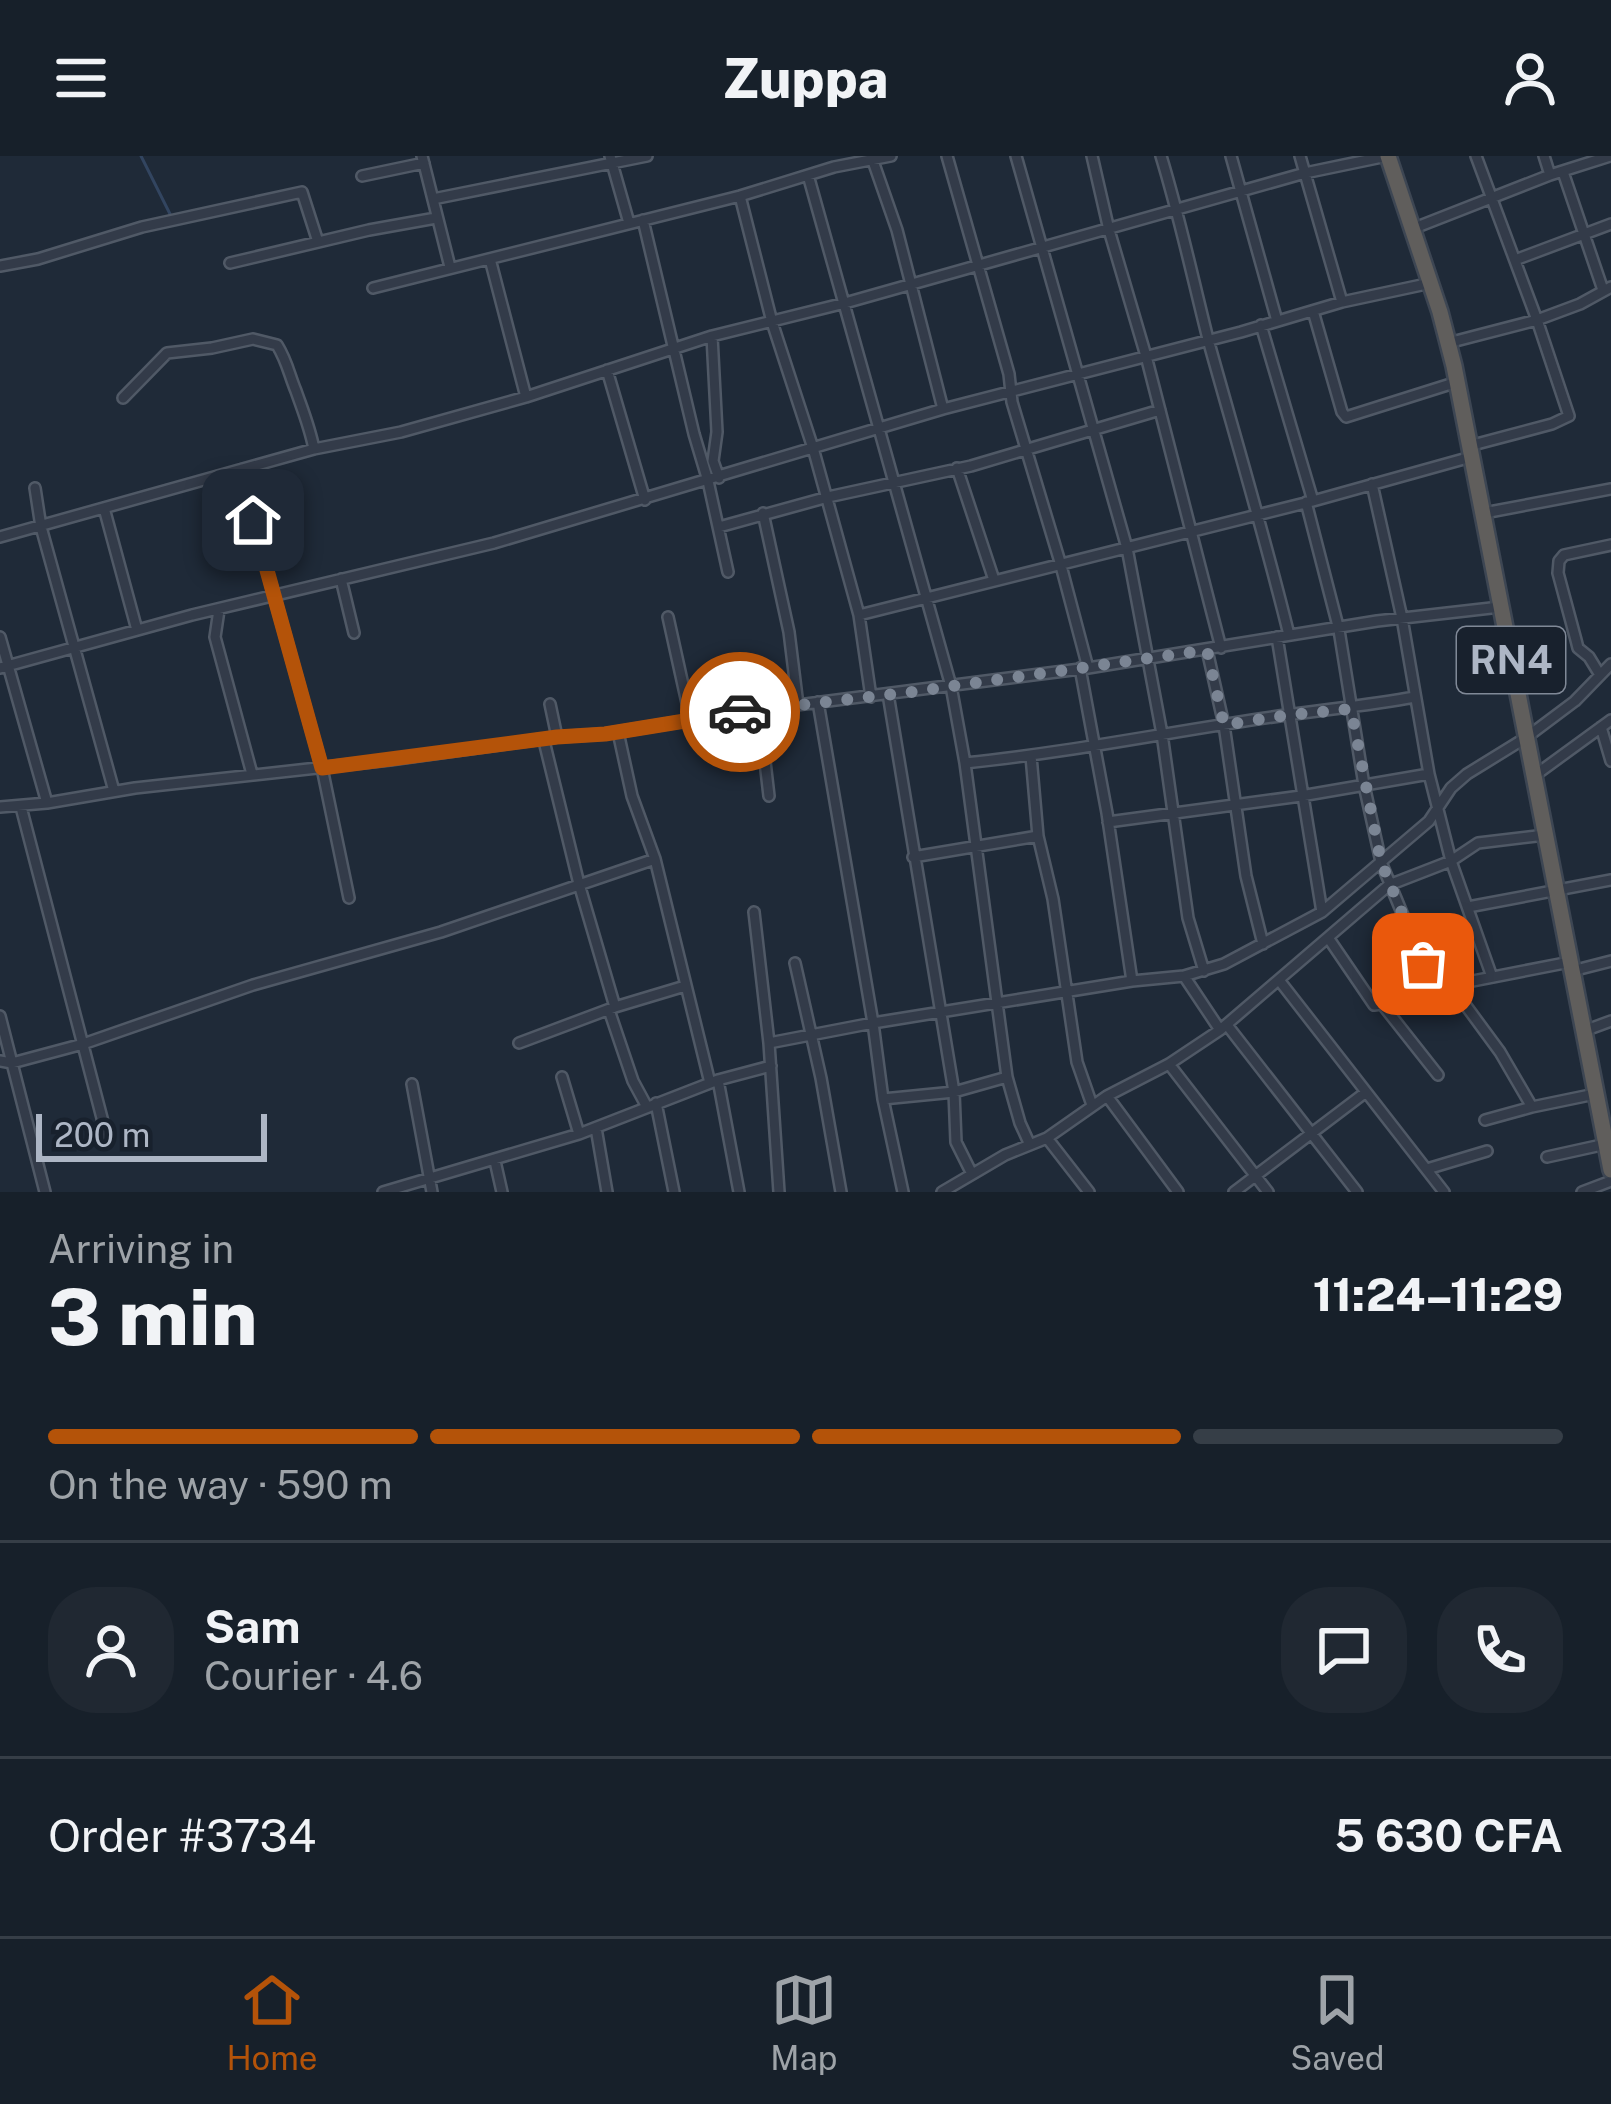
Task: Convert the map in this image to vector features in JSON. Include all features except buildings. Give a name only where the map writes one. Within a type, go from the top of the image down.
[{"type":"highway","name":"RN4","points":[[1387,156],[1431,284],[1457,382],[1611,1170]]},
{"type":"street","points":[[433,199],[611,159],[647,156]]},
{"type":"street","points":[[373,288],[891,156]]},
{"type":"street","points":[[947,156],[1060,562],[1084,668],[1132,981]]},
{"type":"street","points":[[1016,156],[1127,548],[1162,734],[1188,918],[1204,970]]},
{"type":"street","points":[[1092,156],[1221,648]]},
{"type":"street","points":[[1161,156],[1258,513],[1283,636],[1288,715],[1322,912]]},
{"type":"street","points":[[1231,156],[1277,321]]},
{"type":"street","points":[[1300,156],[1342,302]]},
{"type":"street","points":[[0,537],[314,449],[401,432],[712,336],[1305,173],[1387,156]]},
{"type":"street","points":[[859,615],[1372,484],[1569,416],[1476,156]]},
{"type":"street","points":[[1544,156],[1550,175]]},
{"type":"street","points":[[1412,230],[1586,160],[1610,156]]},
{"type":"street","points":[[362,176],[423,159],[450,267]]},
{"type":"street","points":[[611,159],[629,224]]},
{"type":"street","points":[[869,160],[912,284],[943,409]]},
{"type":"street","points":[[1448,343],[1537,320],[1609,289],[1563,172]]},
{"type":"street","points":[[808,175],[951,686],[1007,1077],[1030,1145]]},
{"type":"street","points":[[0,266],[142,227],[302,192],[318,242]]},
{"type":"street","points":[[740,196],[772,322],[828,497],[859,615],[871,697]]},
{"type":"street","points":[[230,263],[436,218]]},
{"type":"street","points":[[643,220],[673,349],[714,479]]},
{"type":"street","points":[[1515,260],[1611,224]]},
{"type":"street","points":[[490,259],[526,397]]},
{"type":"street","points":[[4,666],[454,554],[943,409],[1342,302],[1431,284]]},
{"type":"street","points":[[1313,311],[1346,417],[1457,382]]},
{"type":"street","points":[[1261,326],[1339,630],[1381,862],[1433,988]]},
{"type":"street","points":[[712,336],[718,432],[714,479],[728,572]]},
{"type":"street","points":[[123,398],[160,358],[174,350],[253,339],[277,345],[289,364],[314,449]]},
{"type":"street","points":[[607,370],[645,500]]},
{"type":"street","points":[[718,527],[1050,444],[1160,410]]},
{"type":"street","points":[[957,468],[994,580]]},
{"type":"street","points":[[242,469],[322,768],[349,898]]},
{"type":"street","points":[[1372,484],[1429,774],[1451,861],[1492,977]]},
{"type":"street","points":[[35,488],[41,527],[114,791]]},
{"type":"street","points":[[1484,514],[1611,489]]},
{"type":"street","points":[[104,508],[137,630]]},
{"type":"street","points":[[763,513],[798,705]]},
{"type":"street","points":[[1600,675],[1578,648],[1558,566],[1564,555],[1611,545]]},
{"type":"street","points":[[341,579],[354,633]]},
{"type":"street","points":[[0,807],[618,732],[1500,607]]},
{"type":"street","points":[[220,610],[215,637],[252,774]]},
{"type":"street","points":[[668,616],[691,721]]},
{"type":"street","points":[[0,637],[4,666],[46,803]]},
{"type":"street","points":[[1207,650],[1224,725],[1246,876],[1263,944]]},
{"type":"street","points":[[769,1043],[1184,976],[1263,944],[1322,912],[1429,821],[1467,773],[1575,701],[1611,664]]},
{"type":"street","points":[[888,694],[954,1092],[956,1142],[972,1174]]},
{"type":"street","points":[[965,763],[1415,698]]},
{"type":"street","points":[[818,702],[883,1099],[903,1192]]},
{"type":"street","points":[[550,704],[557,737]]},
{"type":"street","points":[[759,710],[769,796]]},
{"type":"street","points":[[1534,776],[1611,719]]},
{"type":"street","points":[[1601,727],[1611,761]]},
{"type":"street","points":[[618,732],[714,1081],[739,1192]]},
{"type":"street","points":[[544,741],[633,1081],[652,1105],[674,1192]]},
{"type":"street","points":[[1031,756],[1038,836],[1054,899],[1077,1062],[1092,1106]]},
{"type":"street","points":[[1108,822],[1429,774]]},
{"type":"street","points":[[21,806],[108,1141]]},
{"type":"street","points":[[942,1192],[1005,1155],[1047,1138],[1107,1096],[1169,1064],[1224,1027],[1389,885],[1451,861],[1478,843],[1545,835]]},
{"type":"street","points":[[913,857],[1038,836]]},
{"type":"street","points":[[6,1062],[83,1044],[655,859]]},
{"type":"street","points":[[1468,907],[1611,880]]},
{"type":"street","points":[[754,912],[779,1192]]},
{"type":"street","points":[[1329,939],[1375,1005],[1433,988],[1611,961]]},
{"type":"street","points":[[795,962],[841,1192]]},
{"type":"street","points":[[1184,976],[1357,1192]]},
{"type":"street","points":[[1279,980],[1444,1192]]},
{"type":"street","points":[[1450,985],[1500,1052],[1532,1107]]},
{"type":"street","points":[[519,1042],[685,986]]},
{"type":"street","points":[[1382,1004],[1438,1075]]},
{"type":"street","points":[[0,1016],[6,1062],[45,1192]]},
{"type":"street","points":[[1584,1031],[1611,1021]]},
{"type":"street","points":[[1169,1064],[1268,1192]]},
{"type":"street","points":[[382,1192],[579,1134],[714,1081],[771,1066]]},
{"type":"street","points":[[562,1077],[579,1134]]},
{"type":"street","points":[[883,1099],[954,1092],[1007,1077]]},
{"type":"street","points":[[412,1084],[432,1192]]},
{"type":"street","points":[[1234,1192],[1366,1092]]},
{"type":"street","points":[[1107,1096],[1178,1192]]},
{"type":"street","points":[[1485,1120],[1532,1107],[1601,1102]]},
{"type":"street","points":[[596,1128],[607,1192]]},
{"type":"street","points":[[1047,1138],[1089,1192]]},
{"type":"street","points":[[1547,1156],[1606,1144]]},
{"type":"street","points":[[1427,1169],[1486,1151]]},
{"type":"street","points":[[495,1161],[502,1192]]},
{"type":"street","points":[[1582,1192],[1611,1181]]},
{"type":"waterway","points":[[141,156],[171,216]]},
{"type":"way so far","points":[[740,712],[1207,650],[1224,725],[1351,709],[1381,862],[1423,964]]},
{"type":"route","points":[[253,520],[322,768],[605,734],[740,712]]}]
